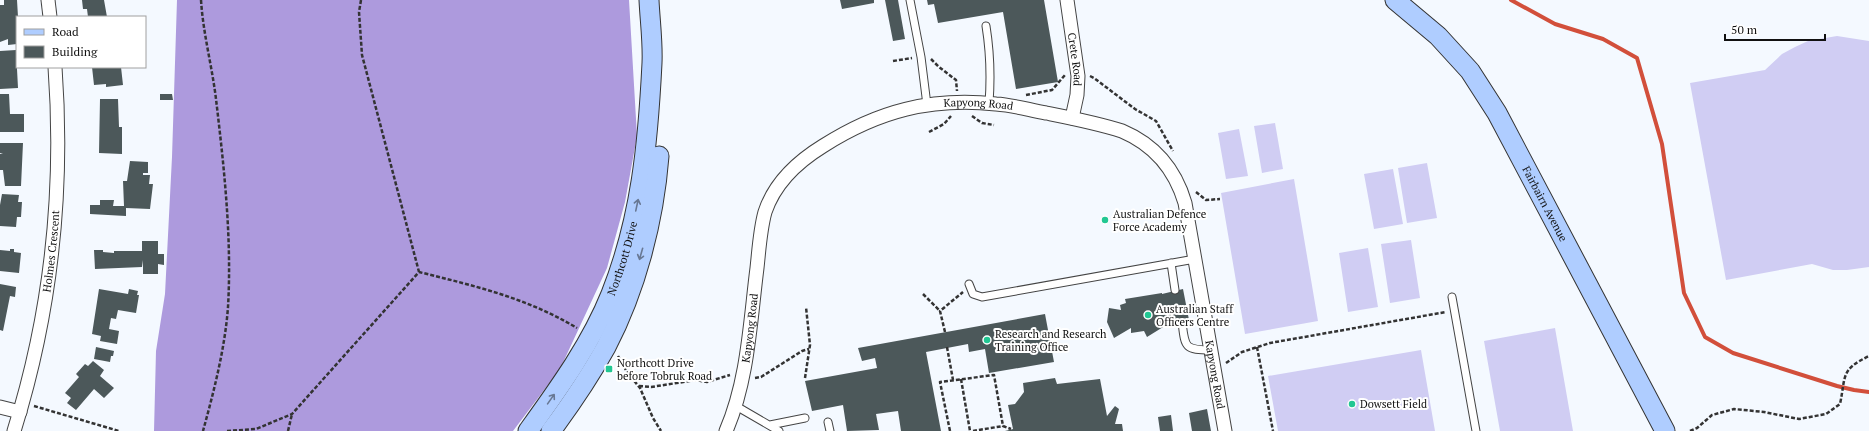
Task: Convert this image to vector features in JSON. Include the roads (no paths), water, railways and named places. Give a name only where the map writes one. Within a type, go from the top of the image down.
[{"type":"street","points":[[48,0],[50,16]]},
{"type":"street","name":"Northcott Drive","points":[[528,431],[580,356],[610,295],[622,262],[643,177],[651,105],[652,64],[649,0]]},
{"type":"street","name":"Crete Road","points":[[1067,0],[1078,76],[1077,95],[1072,118]]},
{"type":"street","name":"Fairbairn Avenue","points":[[1394,0],[1438,36],[1470,71],[1497,113],[1666,431]]},
{"type":"street","name":"Northcott Drive","points":[[551,431],[589,376],[606,346],[626,300],[642,251],[658,169],[660,143],[659,96],[655,71],[652,64]]},
{"type":"street","name":"Holmes Crescent","points":[[14,431],[21,408],[45,303],[55,221],[58,161],[55,68]]},
{"type":"street","name":"Kapyong Road","points":[[726,431],[736,406],[743,376],[762,227],[770,198],[780,182],[799,163],[858,125],[903,108],[927,105],[958,109],[989,103],[1015,106],[1072,118],[1126,132],[1143,142],[1160,155],[1180,188],[1195,259],[1225,431]]},
{"type":"street","points":[[562,431],[596,378],[615,344],[622,328],[626,300]]},
{"type":"street","points":[[0,406],[21,408]]},
{"type":"lane","points":[[910,0],[921,57],[927,105]]},
{"type":"lane","points":[[986,26],[991,78],[989,103]]},
{"type":"lane","points":[[969,284],[973,294],[982,297],[1195,259]]},
{"type":"lane","points":[[1171,263],[1175,290]]},
{"type":"lane","points":[[1452,297],[1476,431]]},
{"type":"lane","points":[[1182,322],[1185,343],[1189,348],[1195,350],[1211,350]]},
{"type":"lane","points":[[736,406],[779,431]]},
{"type":"lane","points":[[770,425],[805,418]]},
{"type":"lane","points":[[828,422],[830,431]]},
{"type":"waterway","points":[[1511,0],[1555,24],[1603,39],[1637,58],[1662,144],[1684,293],[1705,337],[1733,353],[1837,386],[1869,392]]},
{"type":"place","name":"Australian Defence Force Academy","points":[[1105,220]]},
{"type":"place","name":"Australian Staff Officers Centre","points":[[1148,315]]},
{"type":"place","name":"Research and Research Training Office","points":[[987,340]]},
{"type":"place","name":"Northcott Drive before Tobruk Road","points":[[609,369]]},
{"type":"place","name":"Dowsett Field","points":[[1352,404]]}]
